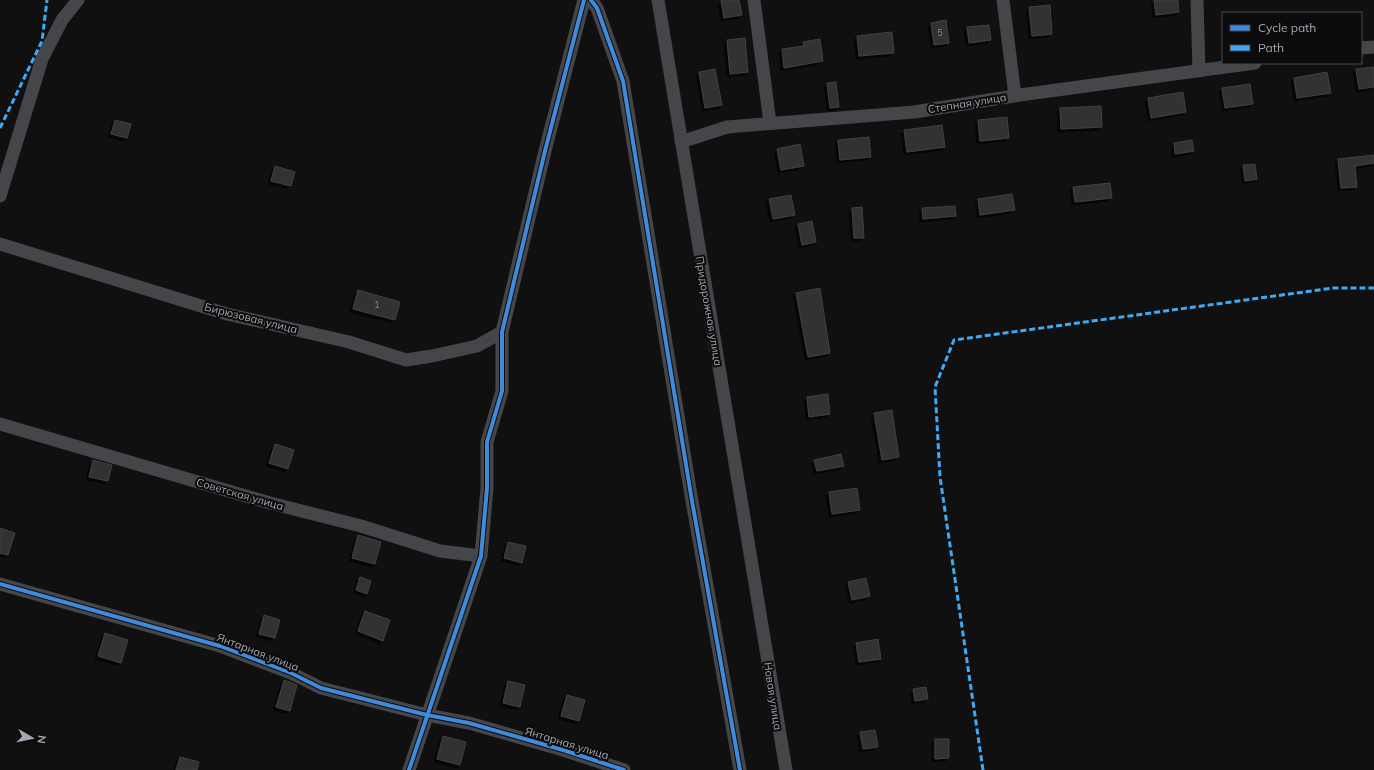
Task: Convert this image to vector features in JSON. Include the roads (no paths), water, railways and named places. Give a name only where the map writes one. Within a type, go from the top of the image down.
[{"type":"street","points":[[0,196],[42,59],[62,20],[78,0]]},
{"type":"street","points":[[409,770],[481,556],[487,488],[487,442],[502,391],[502,332],[545,151],[584,0]]},
{"type":"street","points":[[591,0],[597,8],[623,81],[692,501],[740,770]]},
{"type":"street","name":"Придорожная улица","points":[[658,0],[761,621]]},
{"type":"street","points":[[754,0],[770,123]]},
{"type":"street","points":[[1003,0],[1015,96]]},
{"type":"street","points":[[1197,0],[1199,71]]},
{"type":"street","points":[[1362,48],[1374,47]]},
{"type":"street","name":"Степная улица","points":[[681,142],[727,128],[770,123],[914,112],[1015,96],[1248,64]]},
{"type":"street","name":"Бирюзовая улица","points":[[0,244],[226,314],[349,342],[406,360],[477,346],[502,332]]},
{"type":"street","name":"Советская улица","points":[[0,424],[270,503],[361,526],[440,551],[481,556]]},
{"type":"street","name":"Янтарная улица","points":[[0,584],[220,646],[292,673],[321,688],[469,724],[563,750],[624,770]]},
{"type":"street","name":"Новая улица","points":[[761,621],[786,770]]}]
